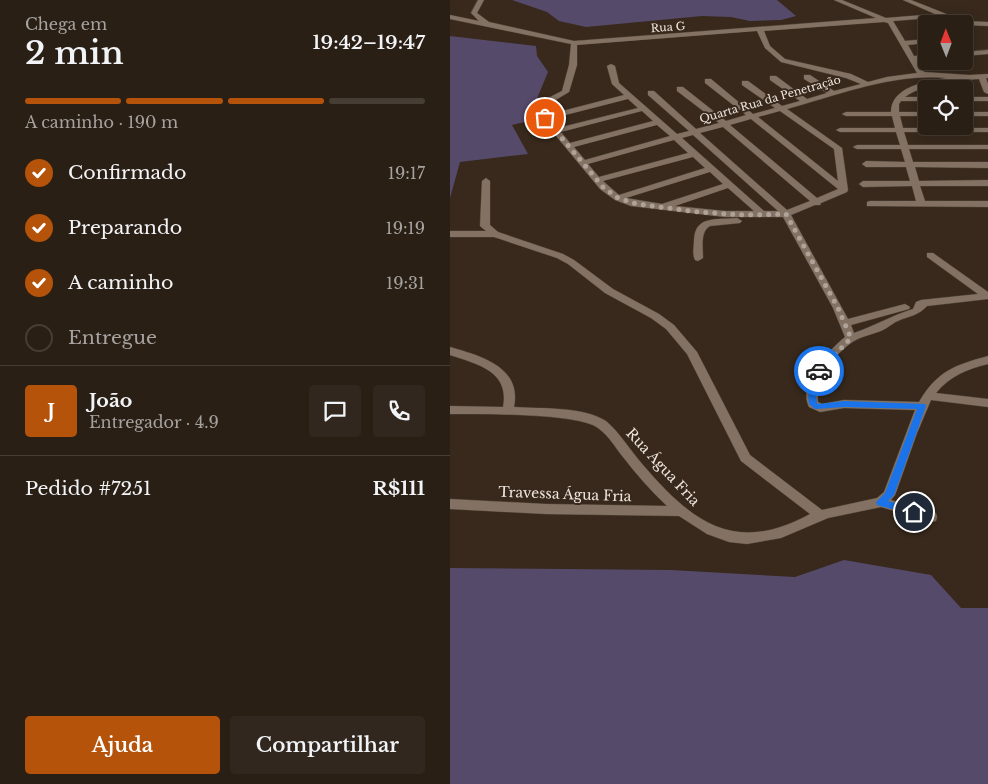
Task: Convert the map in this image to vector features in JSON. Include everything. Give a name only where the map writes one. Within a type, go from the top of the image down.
[{"type":"street","points":[[481,0],[474,12],[488,24]]},
{"type":"street","name":"Rua G","points":[[837,0],[890,20]]},
{"type":"street","points":[[906,0],[945,15]]},
{"type":"street","name":"Rua G","points":[[450,17],[574,43],[918,17]]},
{"type":"street","points":[[890,20],[922,75]]},
{"type":"street","points":[[973,24],[988,24]]},
{"type":"street","points":[[760,30],[767,47],[783,61],[848,76],[866,84]]},
{"type":"street","points":[[904,43],[918,42]]},
{"type":"street","points":[[574,43],[573,66],[566,89],[562,95],[543,104],[541,112],[603,187],[618,198],[659,208],[787,217]]},
{"type":"street","points":[[973,53],[988,52]]},
{"type":"street","points":[[912,58],[918,58]]},
{"type":"street","points":[[611,66],[614,82],[762,214]]},
{"type":"street","name":"Quarta Rua da Penetração","points":[[582,163],[866,84],[922,75],[942,74],[967,77]]},
{"type":"street","points":[[921,203],[895,114],[897,99],[903,93],[916,87],[967,77],[984,76],[988,92]]},
{"type":"street","points":[[807,77],[831,93]]},
{"type":"street","points":[[773,78],[806,102]]},
{"type":"street","points":[[708,81],[844,190]]},
{"type":"street","points":[[745,83],[838,148],[844,190]]},
{"type":"street","points":[[680,89],[725,124],[817,203]]},
{"type":"street","points":[[651,93],[787,217],[846,323],[851,338]]},
{"type":"street","points":[[545,118],[630,96]]},
{"type":"street","points":[[897,99],[918,99]]},
{"type":"street","points":[[973,99],[988,99]]},
{"type":"street","points":[[556,131],[643,109]]},
{"type":"street","points":[[846,114],[918,114]]},
{"type":"street","points":[[973,114],[988,114]]},
{"type":"street","points":[[568,146],[659,122]]},
{"type":"street","points":[[840,130],[988,130]]},
{"type":"street","points":[[857,147],[988,147]]},
{"type":"street","points":[[597,180],[693,154]]},
{"type":"street","points":[[866,164],[988,164]]},
{"type":"street","points":[[618,198],[712,169]]},
{"type":"street","points":[[486,181],[485,226],[494,234]]},
{"type":"street","points":[[863,184],[988,183]]},
{"type":"street","points":[[659,208],[729,185]]},
{"type":"street","points":[[698,258],[700,229],[706,224],[787,217],[844,190]]},
{"type":"street","points":[[870,204],[988,204]]},
{"type":"street","points":[[450,234],[494,234],[560,256],[571,262],[609,291],[655,316],[670,327],[692,352],[745,458],[756,469],[794,493],[820,515]]},
{"type":"street","points":[[930,255],[988,296]]},
{"type":"street","points":[[846,323],[925,302],[988,296]]},
{"type":"street","points":[[925,302],[912,313],[895,318],[878,328],[851,338],[818,372],[812,401],[814,405],[820,408],[852,404],[925,401],[988,403]]},
{"type":"street","points":[[450,351],[480,362],[502,374],[510,388],[508,410]]},
{"type":"street","points":[[881,502],[889,495],[925,401],[938,382],[950,373],[988,360]]},
{"type":"street","name":"Rua Água Fria","points":[[450,410],[508,410],[587,417],[596,421],[615,438],[627,455],[680,512],[700,525],[723,535],[744,539],[774,535],[800,526],[820,515],[881,502],[930,517]]},
{"type":"street","name":"Travessa Água Fria","points":[[450,504],[546,510],[680,512]]},
{"type":"shaded area","points":[[512,0],[777,0],[796,16],[781,20],[750,21],[731,17],[702,16],[586,27],[559,21],[547,12]]},
{"type":"shaded area","points":[[450,36],[536,46],[537,56],[548,72],[538,96],[533,120],[512,125],[528,154],[460,162],[450,198]]},
{"type":"shaded area","points":[[844,560],[931,575],[961,608],[988,608],[988,784],[450,784],[450,568],[671,570],[795,577]]},
{"type":"way so far","points":[[545,118],[603,187],[618,198],[631,203],[659,208],[698,212],[744,215],[786,214],[829,290],[846,323],[851,338],[841,346],[819,371]]},
{"type":"route","points":[[819,371],[815,379],[812,401],[813,404],[820,408],[844,404],[922,406],[888,498],[881,502],[914,512]]}]
